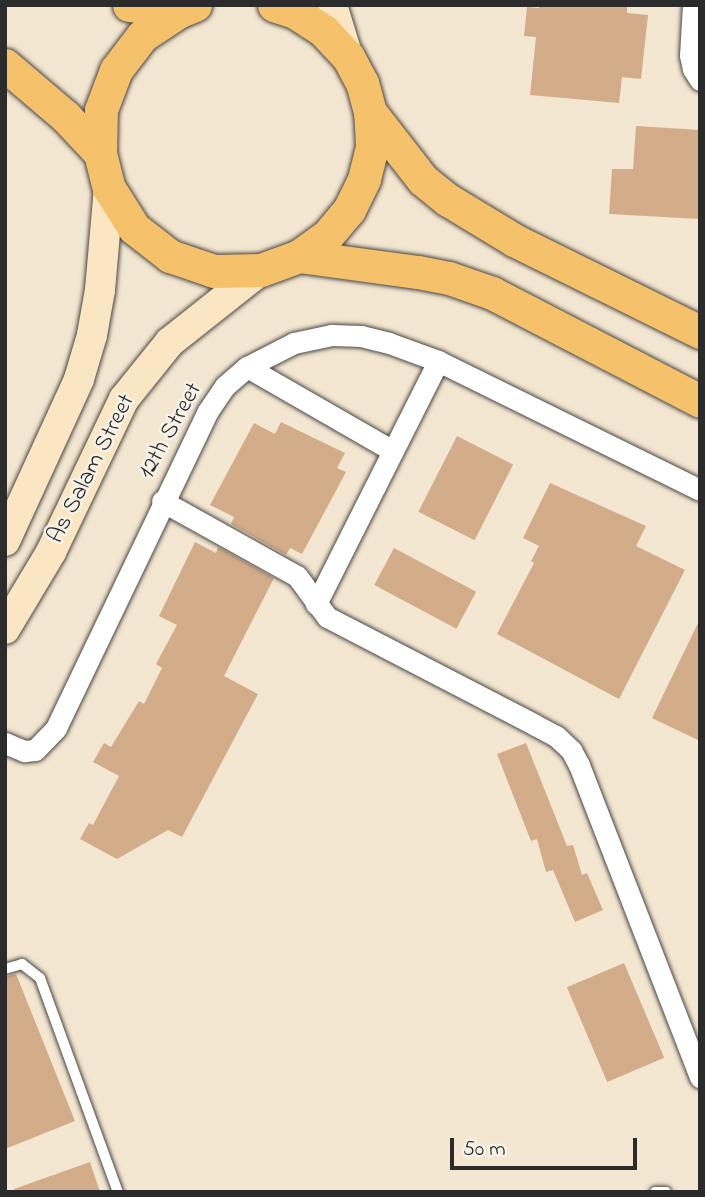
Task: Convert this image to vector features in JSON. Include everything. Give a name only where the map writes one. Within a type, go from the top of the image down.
[{"type":"main road","points":[[129,5],[190,7]]},
{"type":"main road","points":[[190,7],[142,36],[116,70],[101,110],[100,153],[109,188],[134,228],[170,256],[214,271],[261,270],[299,256],[327,236],[354,200],[364,179],[372,146],[370,112],[362,83],[348,57],[324,31],[295,12],[274,5]]},
{"type":"main road","points":[[5,65],[65,116],[100,153]]},
{"type":"main road","points":[[370,112],[423,180],[448,200],[514,240],[700,332]]},
{"type":"main road","points":[[299,256],[409,270],[449,278],[492,293],[700,401]]},
{"type":"street","points":[[332,5],[348,57]]},
{"type":"street","points":[[693,5],[690,55],[692,69],[700,79]]},
{"type":"street","name":"As Salam Street","points":[[5,541],[79,379],[92,335],[100,290],[109,188]]},
{"type":"street","name":"As Salam Street","points":[[5,629],[51,552],[124,399],[170,342],[261,270]]},
{"type":"street","name":"12th Street","points":[[5,743],[24,751],[35,750],[56,728],[162,501],[208,411],[225,386],[247,367],[294,343],[332,335],[380,341],[438,361],[700,490]]},
{"type":"street","points":[[316,604],[438,361]]},
{"type":"street","points":[[247,367],[393,451]]},
{"type":"street","points":[[162,501],[297,576],[308,587],[316,604],[327,617],[535,724],[556,736],[570,750],[579,765],[700,1077]]},
{"type":"lane","points":[[5,969],[22,964],[40,978],[118,1192]]},
{"type":"lane","points":[[655,1192],[666,1192]]},
{"type":"building","points":[[539,5],[627,5],[627,13],[648,15],[641,79],[622,77],[619,103],[530,95],[536,37],[524,36],[527,7],[539,8]]},
{"type":"building","points":[[636,126],[700,130],[700,219],[609,214],[612,169],[633,169]]},
{"type":"building","points":[[281,422],[345,453],[337,468],[346,472],[302,554],[290,548],[286,555],[231,524],[234,517],[210,505],[254,423],[275,434]]},
{"type":"building","points":[[457,436],[513,465],[475,540],[418,512]]},
{"type":"building","points":[[550,483],[646,526],[636,546],[685,570],[619,699],[497,634],[534,563],[531,561],[539,546],[523,538]]},
{"type":"building","points":[[195,542],[216,553],[218,547],[274,578],[224,676],[258,694],[182,837],[168,830],[117,859],[80,839],[89,823],[93,825],[119,776],[93,762],[104,743],[111,747],[139,701],[144,704],[162,668],[156,664],[177,625],[159,616]]},
{"type":"building","points":[[394,548],[476,592],[456,629],[374,585]]},
{"type":"building","points":[[700,619],[700,741],[652,718]]},
{"type":"building","points":[[526,743],[567,846],[573,845],[582,875],[587,873],[603,910],[575,922],[553,870],[546,872],[537,839],[531,841],[497,754]]},
{"type":"building","points":[[624,963],[664,1058],[607,1082],[567,987]]},
{"type":"building","points":[[16,974],[75,1121],[5,1149],[5,977]]},
{"type":"building","points":[[90,1162],[100,1192],[14,1192],[14,1189]]}]
